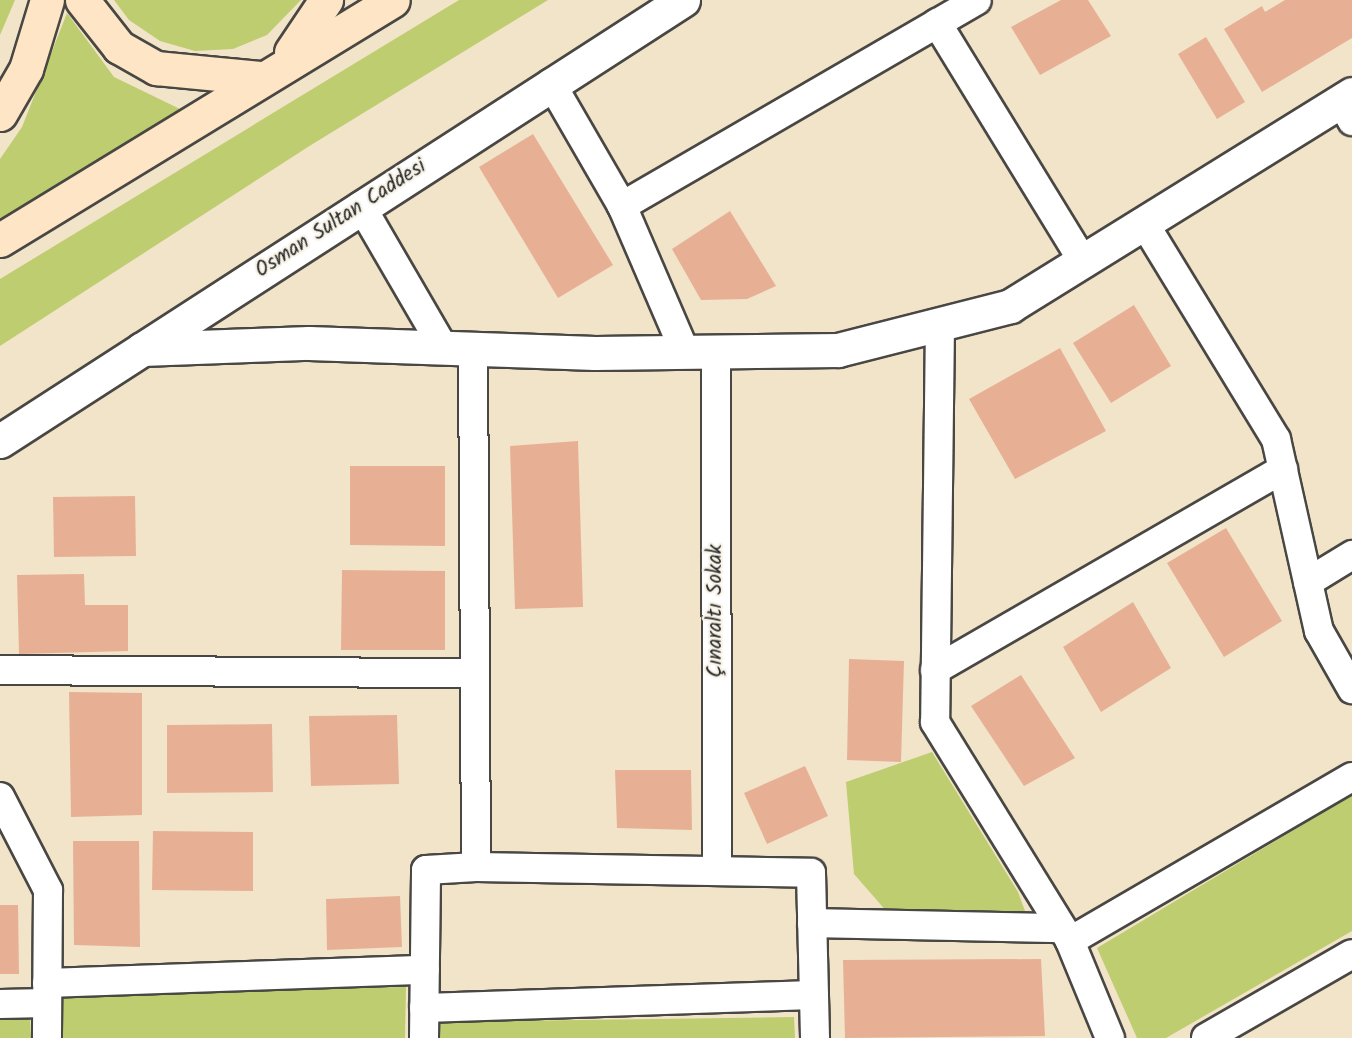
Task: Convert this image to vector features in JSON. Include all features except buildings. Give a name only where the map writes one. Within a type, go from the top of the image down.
[{"type":"main road","points":[[0,114],[26,69],[47,0]]},
{"type":"main road","points":[[82,0],[119,47],[156,68],[272,71]]},
{"type":"main road","points":[[272,71],[326,0]]},
{"type":"main road","points":[[0,240],[272,71],[393,0]]},
{"type":"street","name":"Osman Sultan Caddesi","points":[[0,441],[551,83],[683,0]]},
{"type":"street","points":[[622,206],[976,0]]},
{"type":"street","points":[[937,23],[1083,261]]},
{"type":"street","points":[[551,83],[622,206],[700,352]]},
{"type":"street","points":[[142,349],[309,343],[700,352],[838,350],[1010,306],[1144,223],[1348,105]]},
{"type":"street","points":[[361,206],[458,348],[475,674],[476,867]]},
{"type":"street","points":[[1144,223],[1276,439],[1319,632],[1352,689]]},
{"type":"street","points":[[940,324],[935,722],[1065,934],[1110,1038]]},
{"type":"street","name":"Çınaraltı Sokak","points":[[700,352],[717,871]]},
{"type":"street","points":[[935,670],[1282,469]]},
{"type":"street","points":[[1308,582],[1352,555]]},
{"type":"street","points":[[0,670],[475,674]]},
{"type":"street","points":[[812,923],[1065,934],[1352,777]]},
{"type":"street","points":[[0,797],[48,890],[47,1038]]},
{"type":"street","points":[[424,1038],[426,870],[476,867],[811,873],[815,1038]]},
{"type":"street","points":[[1206,1038],[1352,954]]},
{"type":"street","points":[[0,1004],[47,993],[425,970]]},
{"type":"street","points":[[424,1008],[814,995]]},
{"type":"green space","points":[[0,0],[15,0],[0,35]]},
{"type":"green space","points":[[114,0],[301,0],[267,35],[233,49],[195,51],[160,41],[129,20]]},
{"type":"green space","points":[[459,0],[548,0],[311,145],[0,346],[0,279]]},
{"type":"green space","points":[[67,13],[114,77],[180,109],[0,221],[0,159],[22,127]]},
{"type":"green space","points":[[932,752],[1018,892],[1025,911],[1007,916],[888,913],[854,874],[846,782]]},
{"type":"green space","points":[[1352,795],[1352,931],[1166,1038],[1137,1038],[1097,948]]},
{"type":"green space","points":[[406,987],[405,1038],[58,1038],[59,992]]},
{"type":"green space","points":[[794,1017],[795,1038],[438,1038],[438,1022]]},
{"type":"green space","points":[[0,1018],[30,1018],[31,1038],[0,1038]]}]
